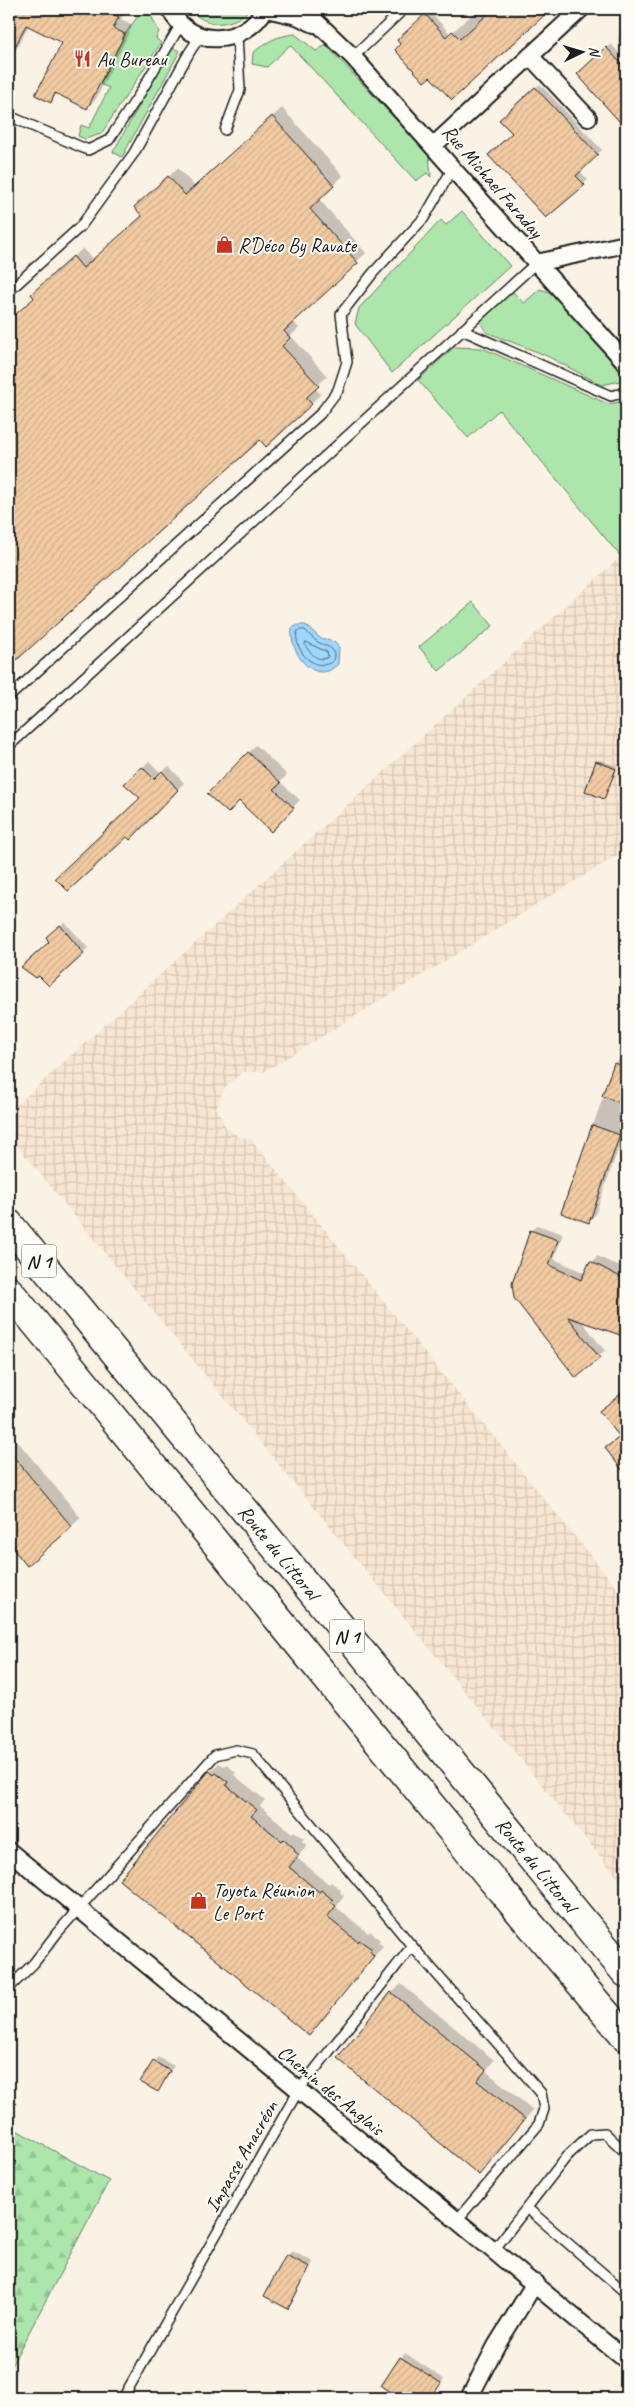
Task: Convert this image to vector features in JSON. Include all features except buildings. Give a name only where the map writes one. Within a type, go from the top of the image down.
[{"type":"highway","points":[[9,1212],[69,1298]]},
{"type":"highway","name":"Route du Littoral","points":[[9,1224],[626,1973]]},
{"type":"highway","name":"Route du Littoral","points":[[14,1299],[477,1861],[626,2037]]},
{"type":"street","points":[[170,9],[180,24],[200,36],[225,38],[237,35],[254,25],[266,9]]},
{"type":"street","name":"Rue Michael Faraday","points":[[266,9],[297,16],[325,29]]},
{"type":"street","name":"Rue Michael Faraday","points":[[303,9],[353,57],[626,363]]},
{"type":"street","points":[[433,146],[582,9]]},
{"type":"street","points":[[530,56],[588,118]]},
{"type":"street","points":[[536,263],[626,244]]},
{"type":"street","name":"Chemin des Anglais","points":[[9,1851],[626,2360]]},
{"type":"street","points":[[468,2398],[496,2346],[534,2283]]},
{"type":"lane","points":[[353,57],[404,9]]},
{"type":"lane","points":[[9,116],[88,150],[109,140],[139,95],[180,24]]},
{"type":"lane","points":[[225,130],[240,90],[237,35]]},
{"type":"lane","points":[[9,291],[82,226],[134,153],[200,36]]},
{"type":"lane","points":[[9,696],[320,414],[338,390],[347,362],[342,314],[373,273],[424,218],[453,168]]},
{"type":"lane","points":[[10,745],[536,263]]},
{"type":"lane","points":[[462,330],[611,396],[626,392]]},
{"type":"lane","points":[[9,1988],[34,1963],[79,1909],[215,1755],[236,1750],[253,1754],[412,1946],[541,2093],[544,2109],[539,2124],[457,2220]]},
{"type":"lane","name":"Impasse Anacréon","points":[[123,2398],[298,2091],[412,1946]]},
{"type":"lane","points":[[494,2250],[568,2156],[591,2134],[606,2133],[626,2153]]},
{"type":"lane","points":[[527,2208],[626,2292]]},
{"type":"shaded area","points":[[621,556],[626,563],[626,850],[264,1072],[243,1072],[225,1087],[217,1106],[225,1126],[237,1136],[251,1139],[626,1599],[626,1888],[9,1136],[9,1112]]},
{"type":"green space","points":[[145,9],[148,9],[159,32],[156,38],[161,43],[101,134],[85,139],[78,136],[81,125],[89,128],[109,88],[100,84],[120,44],[131,26]]},
{"type":"green space","points":[[190,9],[250,9],[243,15],[228,22],[212,23],[196,15]]},
{"type":"green space","points":[[295,34],[316,51],[326,45],[429,155],[431,177],[427,173],[416,181],[290,45],[267,67],[252,64],[253,53],[263,45],[277,38]]},
{"type":"green space","points":[[172,48],[180,51],[122,157],[113,152]]},
{"type":"green space","points":[[462,211],[510,266],[392,373],[355,324],[359,308],[441,220],[446,225]]},
{"type":"green space","points":[[540,289],[558,295],[624,369],[620,381],[602,385],[545,355],[486,332],[480,321],[512,291],[524,303]]},
{"type":"green space","points":[[454,347],[482,348],[608,404],[626,401],[626,563],[499,410],[468,438],[418,380]]},
{"type":"green space","points":[[473,602],[493,626],[439,671],[419,647]]},
{"type":"green space","points":[[9,2126],[109,2181],[9,2370]]},
{"type":"water","points":[[298,625],[306,625],[320,638],[334,642],[339,647],[338,664],[329,670],[320,672],[306,665],[293,643],[292,628]]},
{"type":"place","name":"Au Bureau","points":[[83,59]]},
{"type":"place","name":"R’Déco By Ravate","points":[[224,245]]},
{"type":"place","name":"Toyota Réunion Le Port","points":[[199,1901]]}]
